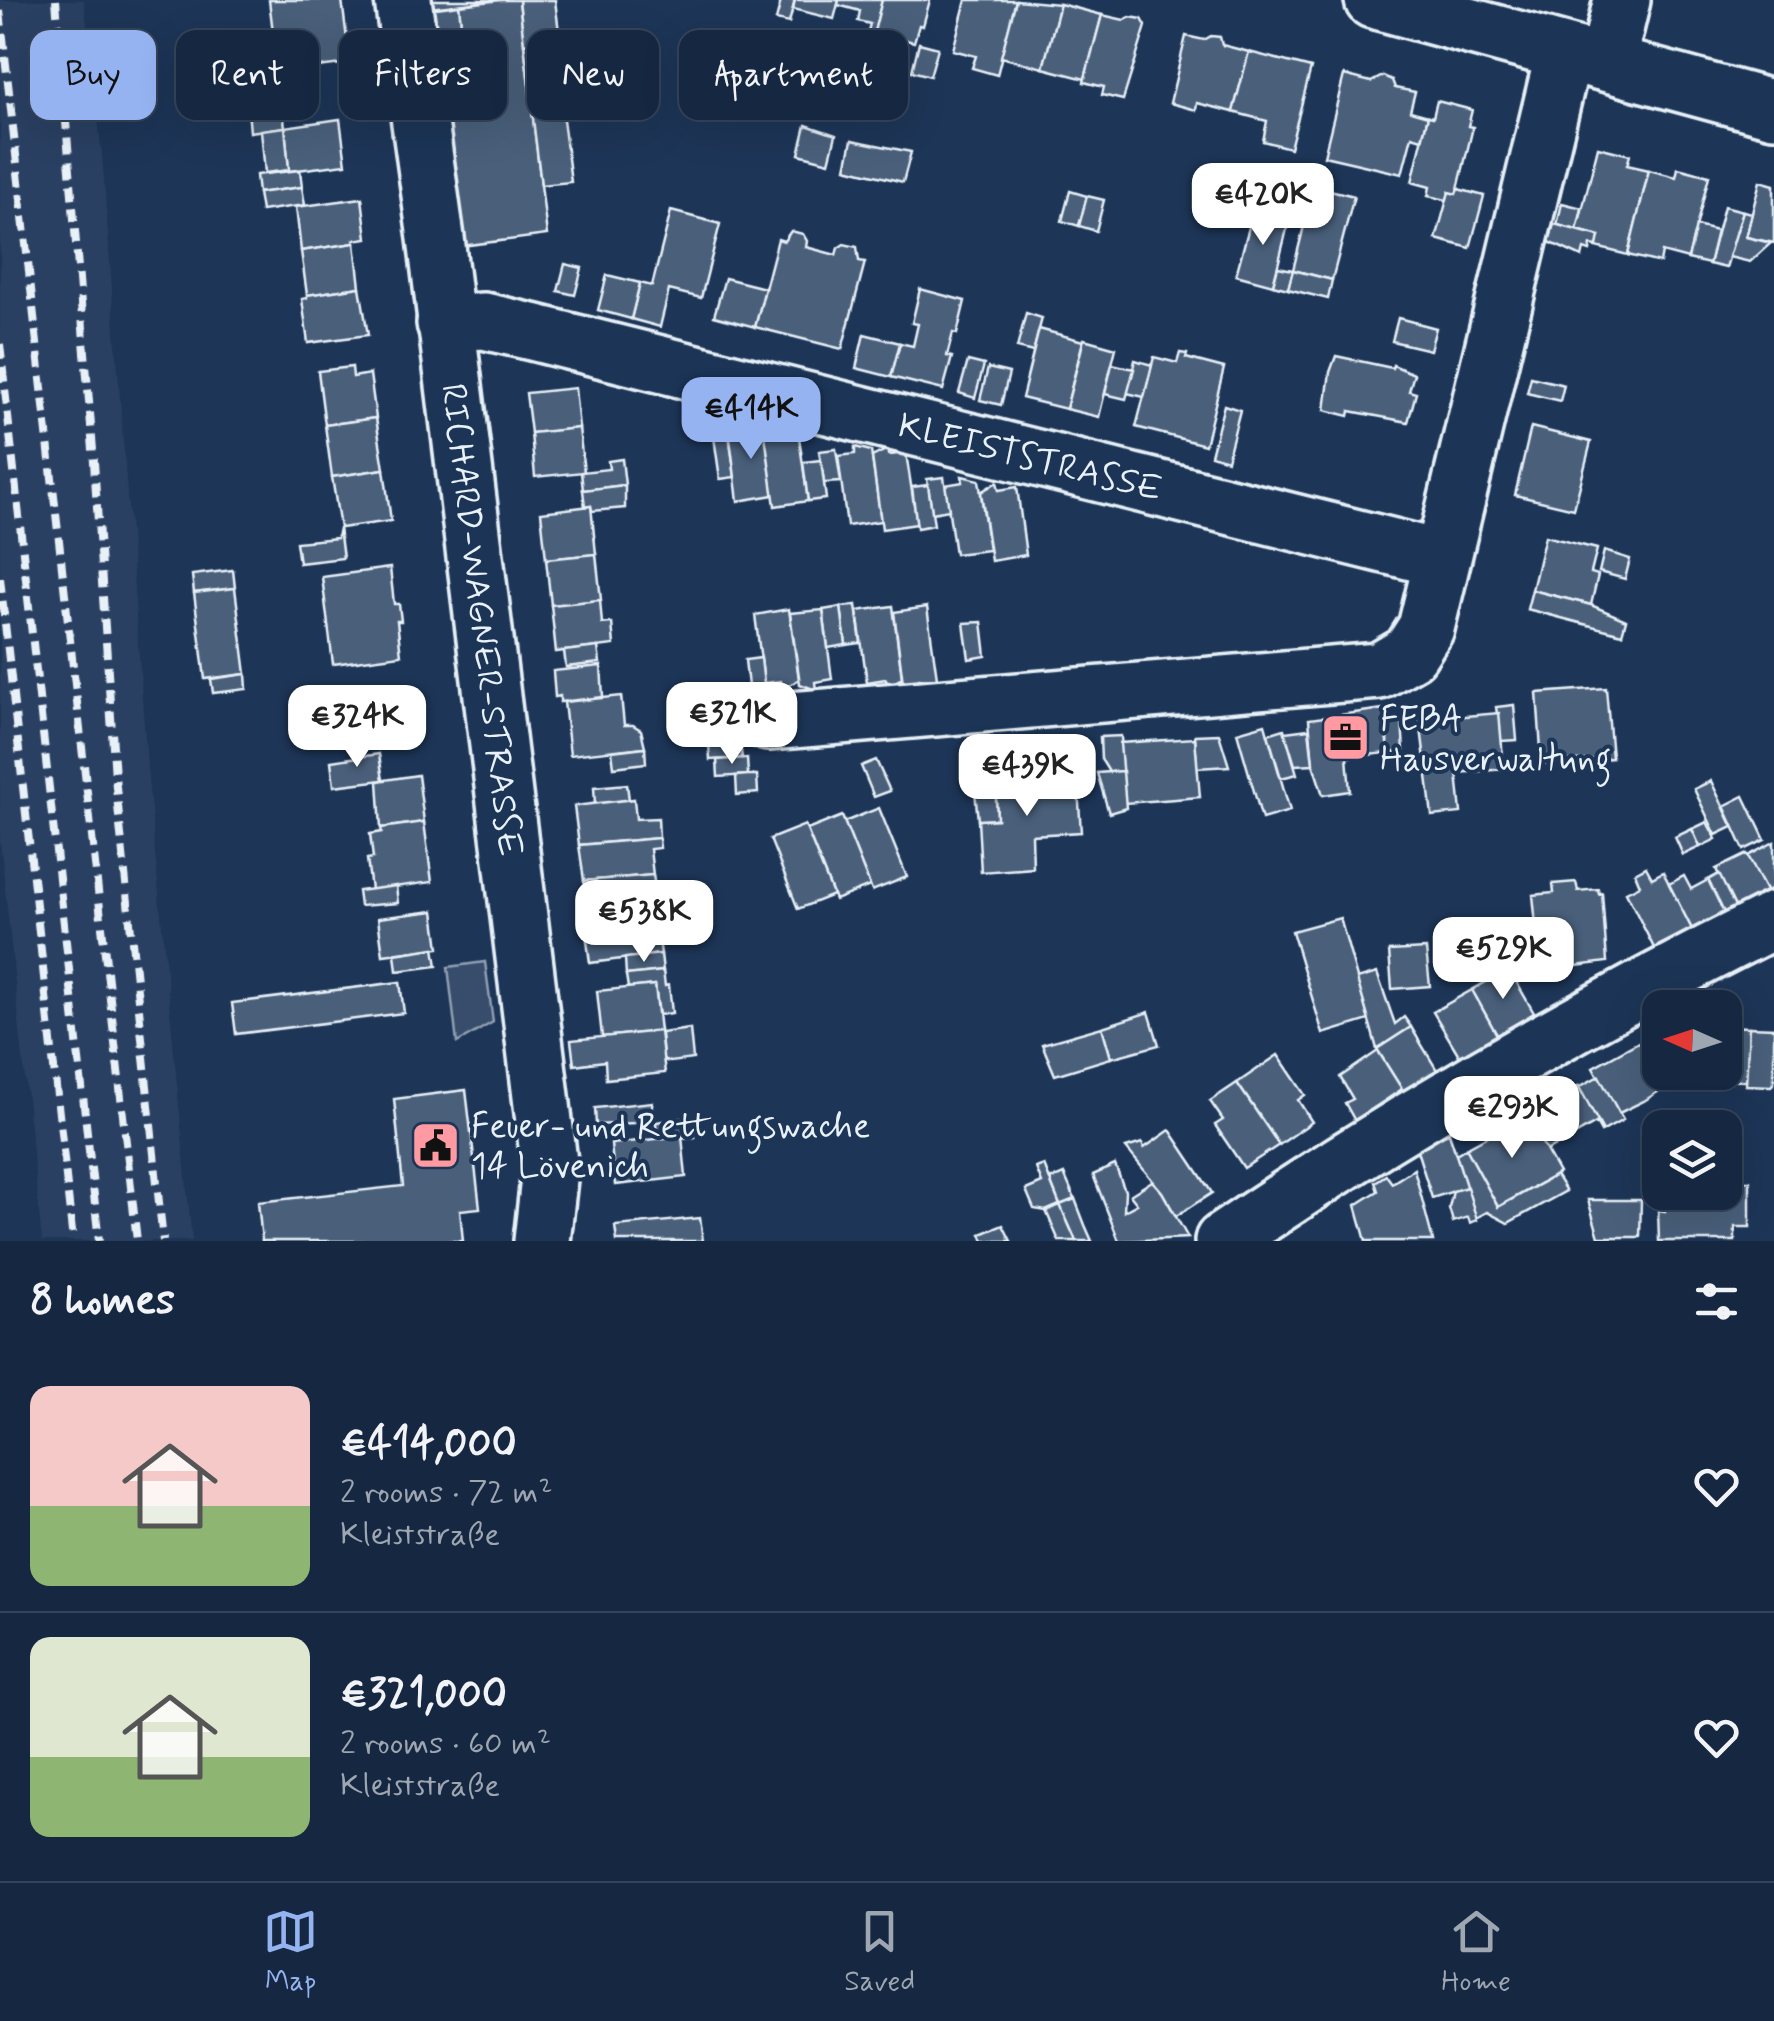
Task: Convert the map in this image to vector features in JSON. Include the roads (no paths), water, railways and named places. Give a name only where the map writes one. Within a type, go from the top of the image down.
[{"type":"street","name":"RICHARD-WAGNER-STRASSE","points":[[403,0],[550,1170],[542,1241]]},
{"type":"street","points":[[1374,0],[1430,7],[1585,58],[1774,110]]},
{"type":"street","points":[[768,722],[1379,670],[1410,653],[1426,628],[1440,559],[1585,58],[1622,0]]},
{"type":"street","name":"KLEISTSTRASSE","points":[[445,323],[484,321],[532,332],[1440,559]]},
{"type":"street","points":[[1223,1241],[1418,1114],[1539,1043],[1774,920]]},
{"type":"railway","points":[[56,0],[115,777],[163,1241]]},
{"type":"railway","points":[[0,11],[137,1241]]},
{"type":"railway","points":[[0,344],[99,1241]]},
{"type":"railway","points":[[0,578],[73,1241]]},
{"type":"place","name":"FEBA Hausverwaltung","points":[[1345,738]]},
{"type":"place","name":"Feuer- und Rettungswache 14 Lövenich","points":[[436,1145]]}]
